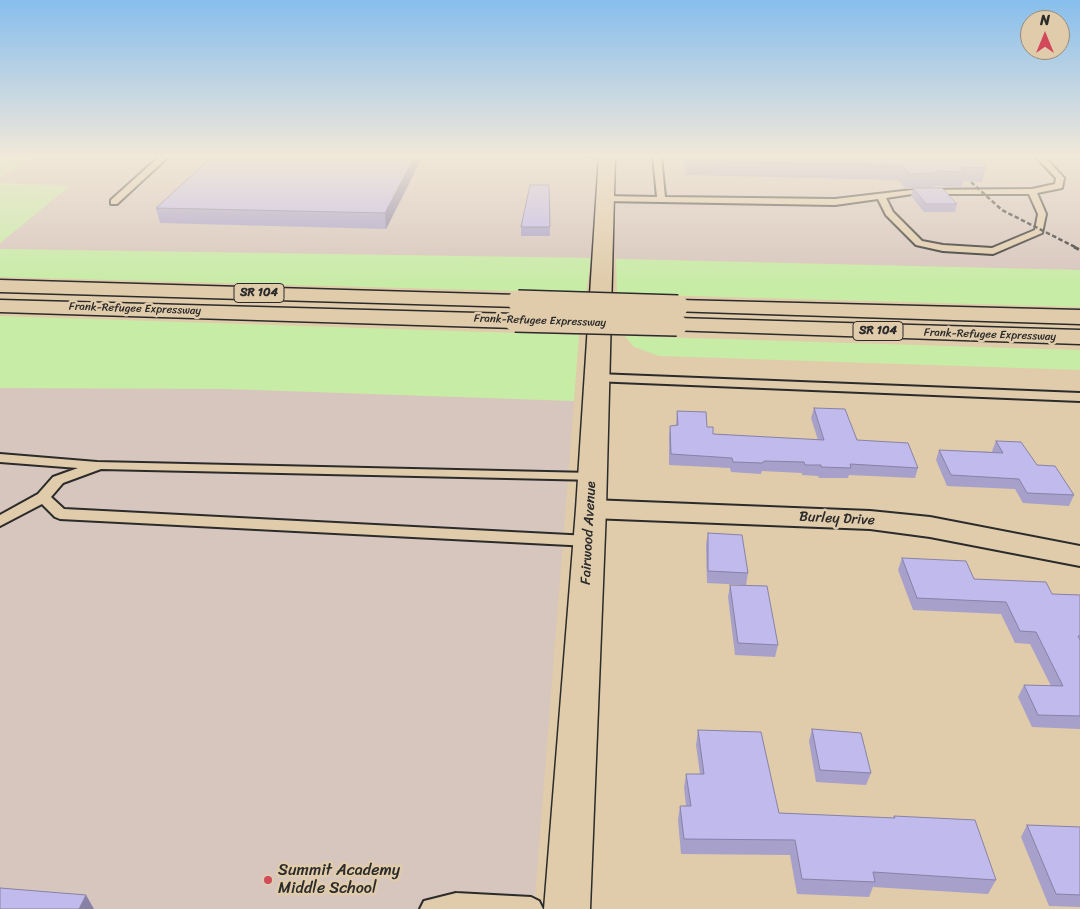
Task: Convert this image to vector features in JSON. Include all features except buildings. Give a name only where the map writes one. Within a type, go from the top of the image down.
[{"type":"main road","name":"Fairwood Avenue","points":[[568,909],[591,509],[605,199]]},
{"type":"main road","name":"Frank-Refugee Expressway","points":[[0,286],[517,311],[677,316],[1080,337]]},
{"type":"main road","name":"Frank-Refugee Expressway","points":[[0,306],[517,311]]},
{"type":"main road","name":"Frank-Refugee Expressway","points":[[677,316],[1080,317]]},
{"type":"street","name":"Burley Drive","points":[[591,509],[870,520],[930,527],[1080,556]]},
{"type":"lane","points":[[114,202],[118,198]]},
{"type":"lane","points":[[605,199],[835,202],[862,198]]},
{"type":"lane","points":[[882,198],[889,213],[919,243],[943,248],[993,251],[1039,231],[1042,214],[1035,198]]},
{"type":"lane","points":[[597,378],[1080,397]]},
{"type":"lane","points":[[0,458],[100,465],[591,509]]},
{"type":"lane","points":[[0,521],[43,497],[58,480],[100,465]]},
{"type":"lane","points":[[43,497],[60,514],[591,509]]},
{"type":"lane","points":[[432,909],[456,904],[531,909]]},
{"type":"shaded area","points":[[54,198],[1080,198],[1080,270],[591,258],[0,249],[0,243]]},
{"type":"shaded area","points":[[0,388],[228,389],[574,401],[534,909],[0,909]]},
{"type":"green space","points":[[0,198],[55,198],[0,243]]},
{"type":"green space","points":[[0,249],[591,258],[586,293],[0,277]]},
{"type":"green space","points":[[616,259],[1080,270],[1080,307],[617,294]]},
{"type":"green space","points":[[0,316],[579,335],[574,401],[228,389],[0,388]]},
{"type":"green space","points":[[625,336],[1080,350],[1080,370],[659,356],[634,347]]},
{"type":"railway","points":[[989,198],[1002,210],[1077,248]]},
{"type":"railway","points":[[1074,247],[1080,250]]},
{"type":"place","name":"Summit Academy Middle School","points":[[268,880]]}]
